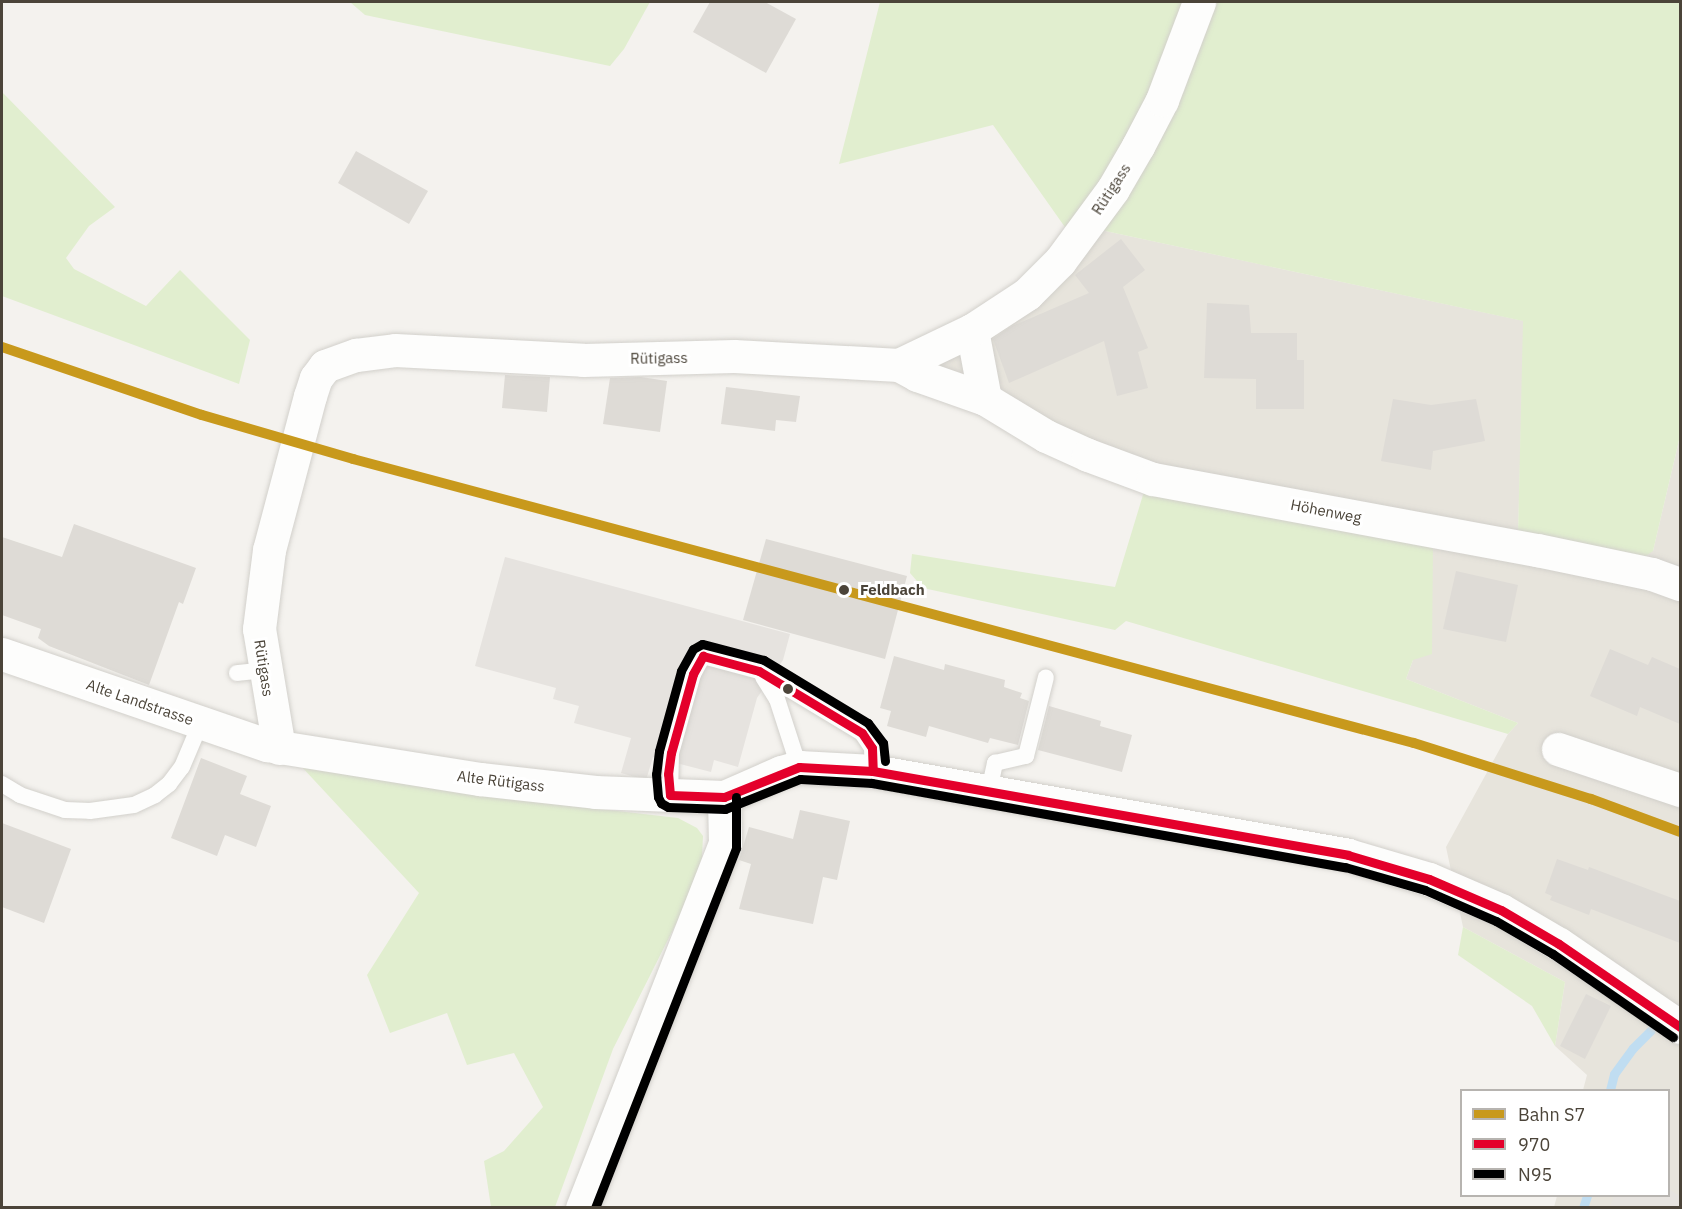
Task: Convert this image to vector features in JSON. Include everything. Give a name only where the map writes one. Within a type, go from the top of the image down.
[{"type":"street","name":"Rütigass","points":[[279,748],[250,671],[274,535],[310,396],[316,378],[325,366],[356,355],[395,350],[582,360],[734,356],[899,365],[972,330],[1027,294],[1060,261],[1113,189],[1162,100],[1198,2]]},
{"type":"street","points":[[972,330],[985,399]]},
{"type":"street","name":"Höhenweg","points":[[899,365],[917,375],[985,399],[1046,436],[1088,455],[1153,479],[1537,550],[1652,574],[1680,584]]},
{"type":"street","name":"Alte Landstrasse","points":[[2,654],[279,748]]},
{"type":"street","name":"Alte Rütigass","points":[[279,748],[480,779],[595,792],[724,797]]},
{"type":"street","points":[[1558,748],[1680,790]]},
{"type":"street","points":[[582,1208],[725,844],[724,797],[772,775],[799,767],[873,771],[1306,846],[1388,866],[1472,896],[1501,910],[1550,938],[1680,1027]]},
{"type":"lane","points":[[670,795],[671,753],[693,674],[703,656],[759,671],[862,733],[872,748],[873,771]]},
{"type":"lane","points":[[759,671],[777,699],[799,767]]},
{"type":"lane","points":[[989,791],[995,762],[1026,756],[1046,677]]},
{"type":"lane","points":[[2,784],[20,795],[65,810],[90,812],[134,806],[169,784],[182,767],[201,722]]},
{"type":"shaded area","points":[[1096,229],[1524,321],[1518,535],[1653,551],[1680,436],[1680,1207],[1554,1207],[1557,1197],[1670,1197],[1670,1089],[1583,1089],[1587,1075],[1555,1046],[1565,982],[1463,927],[1446,847],[1508,734],[1518,723],[1406,679],[1413,660],[1146,485],[893,374]]},
{"type":"shaded area","points":[[505,557],[790,634],[783,660],[757,698],[738,767],[714,760],[711,772],[653,757],[646,780],[621,773],[631,738],[574,723],[579,706],[553,699],[556,688],[475,666]]},
{"type":"shaded area","points":[[1670,1190],[1680,1196],[1680,1207],[1610,1207],[1614,1197],[1670,1197]]},
{"type":"green space","points":[[350,2],[650,2],[624,49],[610,66],[365,15]]},
{"type":"green space","points":[[880,2],[1680,2],[1680,436],[1653,551],[1640,560],[1518,535],[1523,321],[1096,229],[1067,230],[993,125],[839,164]]},
{"type":"green space","points":[[2,92],[115,207],[89,226],[66,258],[74,269],[146,306],[180,270],[250,340],[239,384],[2,296]]},
{"type":"green space","points":[[1146,485],[1433,541],[1432,654],[1413,660],[1406,679],[1518,723],[1508,734],[1126,621],[1115,630],[923,588],[910,573],[912,554],[1115,587]]},
{"type":"green space","points":[[300,765],[480,795],[678,818],[697,828],[703,836],[702,857],[689,898],[613,1049],[555,1207],[491,1207],[484,1161],[504,1151],[543,1107],[514,1053],[467,1065],[447,1013],[390,1033],[367,975],[419,893]]},
{"type":"green space","points":[[1463,927],[1565,982],[1555,1046],[1532,1006],[1458,955]]},
{"type":"building","points":[[710,2],[765,2],[796,19],[766,73],[693,32]]},
{"type":"building","points":[[356,151],[428,191],[409,224],[338,183]]},
{"type":"building","points":[[1121,239],[1145,270],[1123,287],[1148,348],[1138,352],[1148,388],[1117,396],[1104,341],[1009,383],[993,339],[1010,327],[1089,293],[1075,275]]},
{"type":"building","points":[[1207,303],[1249,305],[1251,333],[1297,333],[1297,360],[1304,360],[1304,409],[1256,409],[1256,379],[1204,378]]},
{"type":"building","points":[[505,375],[550,377],[547,412],[502,408]]},
{"type":"building","points":[[641,377],[667,381],[660,432],[603,424],[610,378]]},
{"type":"building","points":[[726,387],[800,396],[796,422],[776,420],[775,431],[721,424]]},
{"type":"building","points":[[1393,399],[1431,405],[1476,399],[1485,441],[1433,451],[1431,470],[1381,461]]},
{"type":"building","points":[[74,524],[196,568],[183,604],[179,602],[149,685],[49,646],[38,638],[41,629],[2,615],[2,537],[62,557]]},
{"type":"building","points":[[766,539],[907,576],[885,659],[743,620]]},
{"type":"building","points":[[1456,571],[1518,585],[1506,642],[1443,629]]},
{"type":"building","points":[[1610,649],[1648,665],[1652,657],[1680,669],[1680,724],[1640,707],[1637,716],[1590,696]]},
{"type":"building","points":[[894,656],[944,670],[945,664],[1005,680],[1004,687],[1022,693],[1020,698],[1029,701],[1018,745],[990,738],[988,743],[929,726],[926,737],[887,726],[891,711],[880,708]]},
{"type":"building","points":[[1049,706],[1101,721],[1100,726],[1132,735],[1122,772],[1038,750]]},
{"type":"building","points":[[201,758],[247,776],[240,794],[271,806],[256,847],[225,835],[217,856],[171,838]]},
{"type":"building","points":[[800,810],[850,821],[837,880],[823,877],[813,924],[739,909],[751,864],[739,860],[749,827],[793,839]]},
{"type":"building","points":[[2,823],[71,849],[44,923],[2,907]]},
{"type":"building","points":[[1557,859],[1588,870],[1589,867],[1680,901],[1680,943],[1591,909],[1589,915],[1550,900],[1552,896],[1545,893]]},
{"type":"building","points":[[1586,994],[1611,1006],[1585,1059],[1560,1046]]},
{"type":"waterway","name":"Feldbach","points":[[1610,1089],[1614,1074],[1633,1048],[1651,1030]]},
{"type":"waterway","name":"Feldbach","points":[[1583,1208],[1587,1197]]},
{"type":"rail line","name":"S7","points":[[2,347],[202,415],[353,459],[1414,743],[1591,799],[1680,832]]},
{"type":"transit line","name":"N95","points":[[885,761],[883,743],[868,723],[764,660],[702,644],[693,649],[681,671],[659,751],[656,774],[658,797],[661,803],[668,807],[725,809],[800,779],[872,783],[1345,867],[1425,890],[1496,921],[1553,954],[1673,1037]]},
{"type":"transit line","name":"970","points":[[703,656],[759,671],[862,733],[872,748],[873,771],[799,767],[724,797],[670,795],[668,774],[671,753],[693,674],[703,656]]},
{"type":"transit line","name":"970","points":[[873,771],[1348,855],[1429,879],[1501,910],[1559,944],[1680,1027]]},
{"type":"transit line","name":"N95","points":[[595,1208],[736,848],[736,797]]},
{"type":"place","name":"Feldbach","points":[[844,590]]}]
